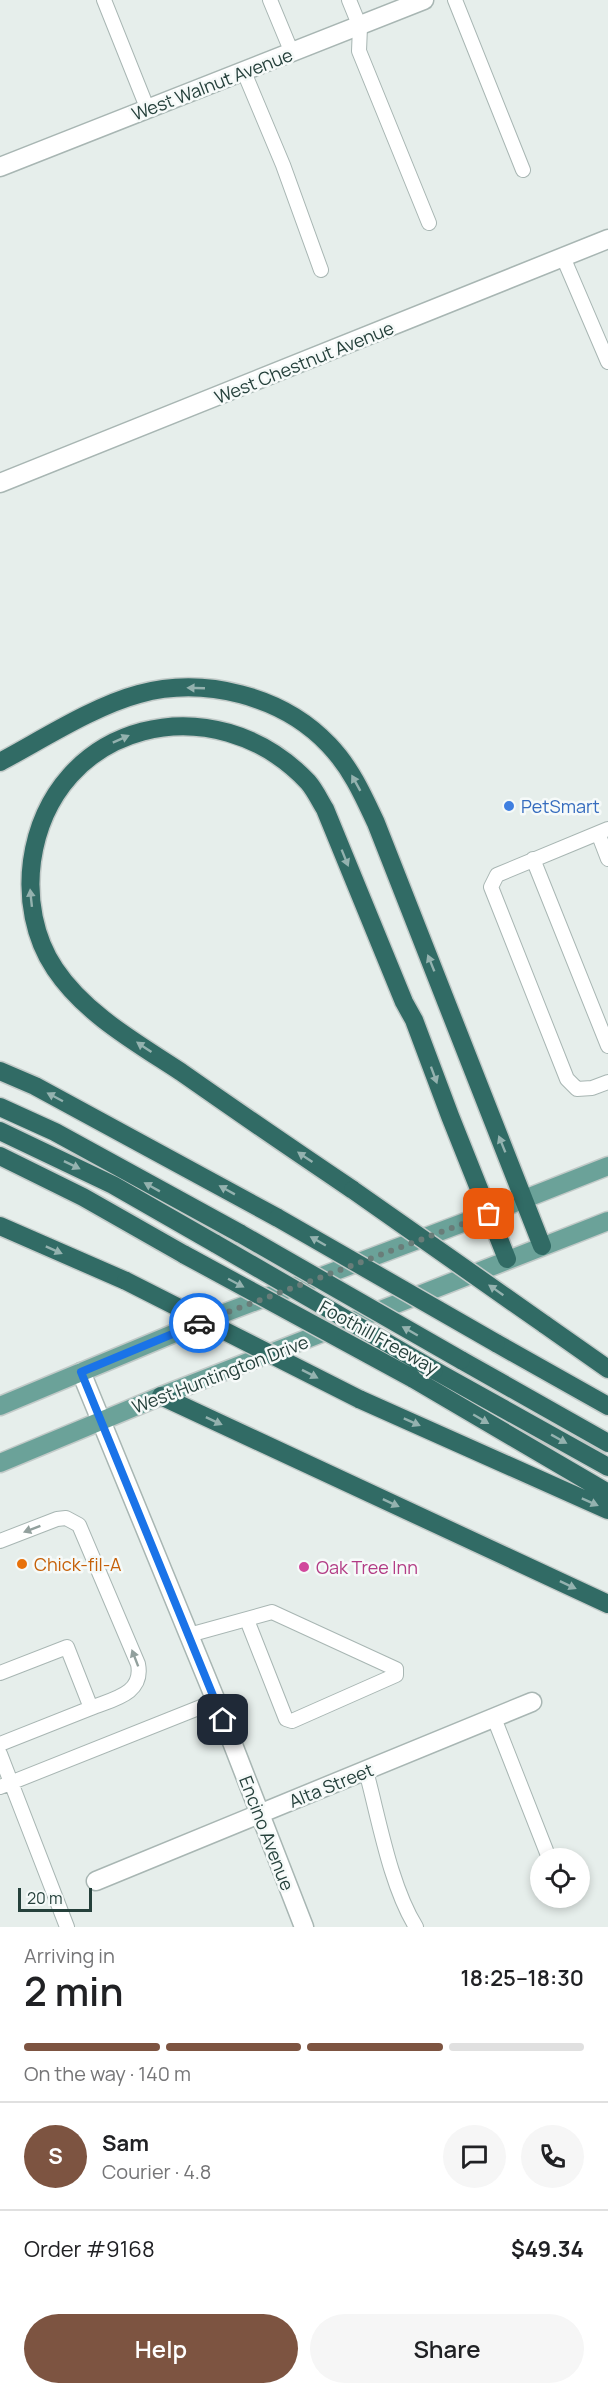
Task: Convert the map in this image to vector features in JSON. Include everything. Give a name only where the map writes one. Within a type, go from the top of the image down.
[{"type":"highway","points":[[0,762],[110,704],[141,693],[198,687],[253,698],[287,713],[329,744],[357,782],[376,823],[542,1246]]},
{"type":"highway","points":[[507,1259],[414,1020],[404,1002],[325,809],[310,784],[281,757],[244,736],[224,730],[183,726],[139,732],[116,741],[77,769],[63,785],[41,824],[34,845],[30,873],[30,895],[34,919],[44,948],[55,969],[69,987],[116,1028],[353,1190],[608,1369]]},
{"type":"highway","points":[[0,1071],[35,1086],[278,1218],[608,1406]]},
{"type":"highway","points":[[0,1107],[55,1132],[241,1234],[608,1443]]},
{"type":"highway","points":[[0,1131],[113,1185],[434,1370],[608,1467]]},
{"type":"highway","name":"Foothill Freeway","points":[[0,1156],[83,1197],[412,1378],[608,1493]]},
{"type":"highway","points":[[0,1226],[126,1281],[359,1399],[608,1510]]},
{"type":"highway","points":[[161,1396],[608,1604]]},
{"type":"main road","points":[[0,1406],[211,1318],[489,1214],[608,1166]]},
{"type":"main road","name":"West Huntington Drive","points":[[0,1463],[161,1396],[608,1221]]},
{"type":"street","name":"West Walnut Avenue","points":[[0,165],[148,110],[424,0]]},
{"type":"street","name":"West Chestnut Avenue","points":[[0,483],[608,239]]},
{"type":"street","name":"Encino Avenue","points":[[81,1372],[216,1701],[304,1927]]},
{"type":"street","name":"Alta Street","points":[[96,1881],[532,1702]]},
{"type":"lane","points":[[104,0],[148,110]]},
{"type":"lane","points":[[270,0],[292,53]]},
{"type":"lane","points":[[349,0],[360,27],[359,51],[429,223]]},
{"type":"lane","points":[[455,0],[523,170]]},
{"type":"lane","points":[[244,72],[283,165],[321,270]]},
{"type":"lane","points":[[563,257],[608,362]]},
{"type":"lane","points":[[608,859],[603,831],[497,875],[491,887],[567,1079],[577,1089],[592,1088],[608,1082]]},
{"type":"lane","points":[[533,859],[608,1046]]},
{"type":"lane","points":[[0,1541],[57,1519],[66,1518],[79,1525],[138,1664],[140,1674],[136,1684],[128,1693],[0,1744]]},
{"type":"lane","points":[[189,1635],[272,1612],[396,1669],[396,1675],[292,1720],[286,1719],[246,1620]]},
{"type":"lane","points":[[0,1673],[67,1647],[91,1708]]},
{"type":"lane","points":[[5,1785],[216,1701]]},
{"type":"lane","points":[[494,1718],[545,1848]]},
{"type":"lane","points":[[0,1754],[5,1785],[67,1927]]},
{"type":"lane","points":[[366,1771],[380,1831],[402,1897],[416,1927]]},
{"type":"way so far","points":[[199,1323],[489,1214]]},
{"type":"place","name":"PetSmart","points":[[509,806]]},
{"type":"place","name":"Chick-fil-A","points":[[22,1564]]},
{"type":"place","name":"Oak Tree Inn","points":[[304,1567]]},
{"type":"route","points":[[199,1323],[81,1372],[223,1720]]}]
